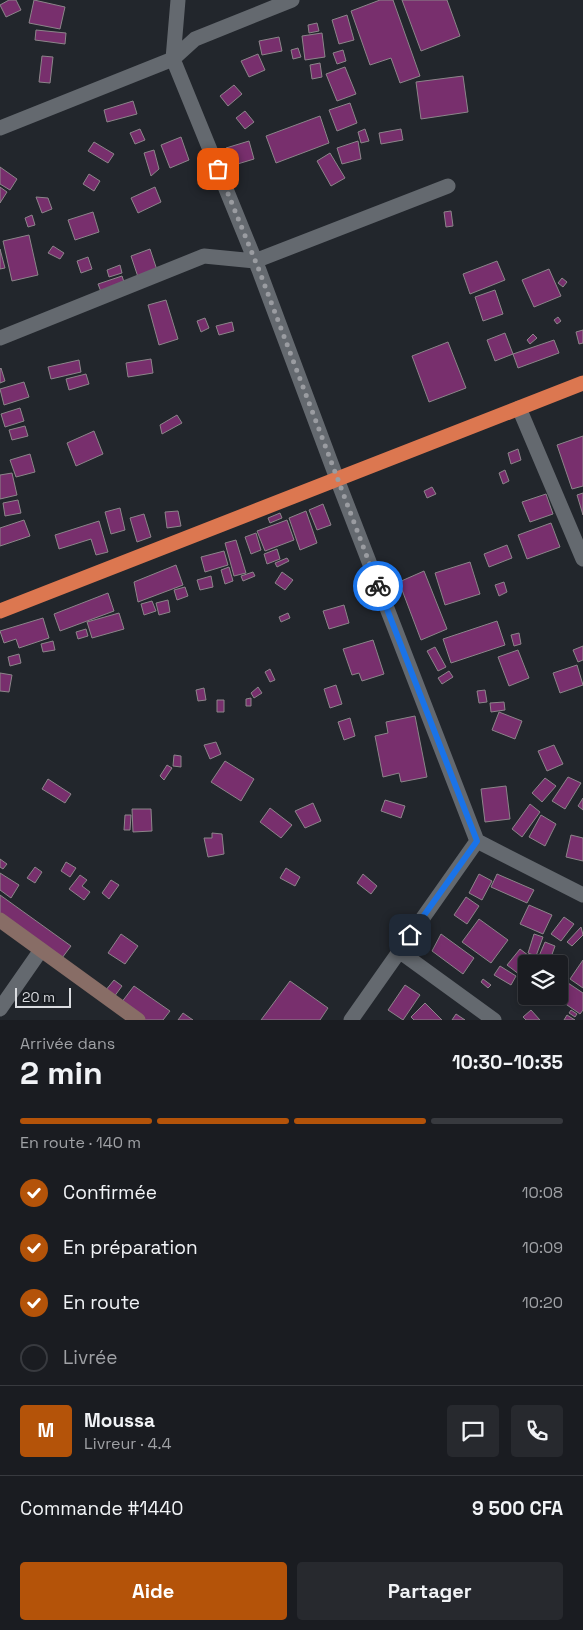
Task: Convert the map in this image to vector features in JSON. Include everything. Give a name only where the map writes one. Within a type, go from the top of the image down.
[{"type":"highway","points":[[0,611],[583,384]]},
{"type":"street","points":[[178,0],[173,58],[255,261],[477,841],[583,895]]},
{"type":"street","points":[[0,128],[173,58],[195,39],[292,0]]},
{"type":"street","points":[[0,338],[204,256],[255,261],[448,186]]},
{"type":"street","points":[[519,408],[583,559]]},
{"type":"street","points":[[351,1020],[477,841]]},
{"type":"street","points":[[0,920],[138,1020]]},
{"type":"street","points":[[0,1008],[41,950]]},
{"type":"street","points":[[399,951],[494,1020]]},
{"type":"building","points":[[9,0],[16,0],[21,10],[6,17],[0,5]]},
{"type":"building","points":[[34,0],[65,7],[60,29],[29,23]]},
{"type":"building","points":[[380,0],[393,0],[420,76],[400,83],[391,58],[370,65],[351,11]]},
{"type":"building","points":[[402,0],[447,0],[460,36],[421,51]]},
{"type":"building","points":[[347,15],[354,40],[339,44],[332,20]]},
{"type":"building","points":[[317,23],[319,31],[309,33],[308,25]]},
{"type":"building","points":[[36,30],[66,33],[65,44],[35,40]]},
{"type":"building","points":[[322,33],[325,57],[305,60],[302,36]]},
{"type":"building","points":[[279,37],[282,51],[262,55],[259,41]]},
{"type":"building","points":[[298,48],[301,57],[293,59],[291,50]]},
{"type":"building","points":[[343,50],[346,61],[337,64],[333,53]]},
{"type":"building","points":[[258,54],[265,70],[249,77],[241,61]]},
{"type":"building","points":[[42,56],[53,57],[50,83],[39,82]]},
{"type":"building","points":[[320,63],[322,77],[312,79],[310,65]]},
{"type":"building","points":[[345,67],[356,94],[337,101],[326,74]]},
{"type":"building","points":[[463,76],[468,112],[421,119],[416,82]]},
{"type":"building","points":[[234,85],[242,94],[228,106],[220,96]]},
{"type":"building","points":[[133,101],[137,114],[107,122],[104,110]]},
{"type":"building","points":[[350,103],[357,123],[337,131],[329,110]]},
{"type":"building","points":[[245,111],[254,122],[245,129],[236,118]]},
{"type":"building","points":[[320,116],[329,143],[276,163],[266,136]]},
{"type":"building","points":[[140,129],[145,140],[135,144],[130,133]]},
{"type":"building","points":[[365,129],[369,141],[361,143],[358,132]]},
{"type":"building","points":[[401,129],[403,140],[381,144],[379,133]]},
{"type":"building","points":[[181,137],[189,160],[170,168],[161,145]]},
{"type":"building","points":[[249,141],[254,159],[231,166],[226,148]]},
{"type":"building","points":[[358,141],[361,159],[342,164],[337,148]]},
{"type":"building","points":[[94,142],[114,154],[108,163],[88,151]]},
{"type":"building","points":[[154,150],[159,169],[151,176],[144,153]]},
{"type":"building","points":[[330,153],[345,178],[331,186],[317,161]]},
{"type":"building","points":[[0,167],[17,179],[10,190],[0,184]]},
{"type":"building","points":[[89,174],[100,181],[94,191],[83,184]]},
{"type":"building","points":[[0,187],[7,192],[0,203]]},
{"type":"building","points":[[155,187],[161,202],[138,213],[131,198]]},
{"type":"building","points":[[36,197],[48,198],[52,209],[42,213]]},
{"type":"building","points":[[451,211],[453,226],[446,227],[444,212]]},
{"type":"building","points":[[93,212],[99,232],[75,240],[68,220]]},
{"type":"building","points":[[32,215],[35,225],[28,227],[25,218]]},
{"type":"building","points":[[29,235],[38,275],[12,281],[3,241]]},
{"type":"building","points":[[53,246],[64,253],[60,259],[48,253]]},
{"type":"building","points":[[0,249],[5,268],[0,269]]},
{"type":"building","points":[[150,249],[159,276],[140,283],[131,256]]},
{"type":"building","points":[[88,257],[92,269],[81,273],[77,261]]},
{"type":"building","points":[[497,261],[505,280],[470,294],[463,274]]},
{"type":"building","points":[[120,265],[122,273],[109,277],[107,270]]},
{"type":"building","points":[[549,269],[561,296],[534,307],[522,280]]},
{"type":"building","points":[[122,276],[126,288],[103,297],[98,284]]},
{"type":"building","points":[[562,278],[567,282],[563,287],[558,283]]},
{"type":"building","points":[[495,290],[503,314],[483,321],[475,297]]},
{"type":"building","points":[[166,300],[178,339],[159,345],[148,305]]},
{"type":"building","points":[[558,317],[561,321],[557,324],[554,320]]},
{"type":"building","points":[[205,318],[209,328],[201,332],[197,321]]},
{"type":"building","points":[[232,322],[234,331],[219,335],[216,326]]},
{"type":"building","points":[[583,330],[583,343],[579,344],[576,332]]},
{"type":"building","points":[[505,333],[513,354],[495,361],[487,340]]},
{"type":"building","points":[[533,334],[537,338],[530,344],[527,340]]},
{"type":"building","points":[[554,340],[559,353],[518,368],[513,354]]},
{"type":"building","points":[[448,342],[466,388],[429,402],[412,356]]},
{"type":"building","points":[[151,359],[153,373],[128,377],[126,363]]},
{"type":"building","points":[[79,360],[81,372],[51,379],[48,367]]},
{"type":"building","points":[[0,369],[5,381],[0,383]]},
{"type":"building","points":[[86,374],[89,384],[69,390],[66,379]]},
{"type":"building","points":[[24,382],[29,397],[4,405],[0,389]]},
{"type":"building","points":[[20,408],[24,421],[5,427],[1,414]]},
{"type":"building","points":[[177,415],[182,423],[162,434],[160,425]]},
{"type":"building","points":[[25,426],[28,436],[12,440],[9,430]]},
{"type":"building","points":[[94,431],[103,454],[76,466],[67,443]]},
{"type":"building","points":[[583,436],[583,486],[572,489],[557,445]]},
{"type":"building","points":[[518,449],[521,460],[511,464],[508,453]]},
{"type":"building","points":[[30,454],[35,472],[16,477],[10,460]]},
{"type":"building","points":[[505,470],[509,481],[503,484],[499,473]]},
{"type":"building","points":[[12,473],[17,495],[0,499],[0,475]]},
{"type":"building","points":[[432,487],[436,494],[427,498],[424,491]]},
{"type":"building","points":[[583,493],[583,515],[577,495]]},
{"type":"building","points":[[546,494],[553,514],[530,522],[522,502]]},
{"type":"building","points":[[18,500],[21,513],[5,516],[3,503]]},
{"type":"building","points":[[323,504],[331,525],[317,530],[309,510]]},
{"type":"building","points":[[120,508],[125,530],[111,534],[105,512]]},
{"type":"building","points":[[178,511],[181,526],[167,528],[165,512]]},
{"type":"building","points":[[306,511],[317,543],[300,550],[289,518]]},
{"type":"building","points":[[280,513],[282,518],[270,523],[268,518]]},
{"type":"building","points":[[144,514],[151,537],[137,542],[130,518]]},
{"type":"building","points":[[24,520],[30,536],[0,546],[0,528]]},
{"type":"building","points":[[287,520],[294,540],[265,551],[257,531]]},
{"type":"building","points":[[99,521],[108,552],[96,555],[91,539],[59,549],[55,535]]},
{"type":"building","points":[[551,523],[560,547],[527,559],[518,535]]},
{"type":"building","points":[[256,533],[261,550],[251,554],[245,537]]},
{"type":"building","points":[[236,540],[246,573],[234,576],[225,543]]},
{"type":"building","points":[[507,545],[512,558],[489,567],[484,554]]},
{"type":"building","points":[[277,549],[280,559],[267,564],[264,554]]},
{"type":"building","points":[[224,551],[228,565],[205,572],[201,557]]},
{"type":"building","points":[[287,558],[289,561],[277,567],[275,563]]},
{"type":"building","points":[[470,562],[480,594],[445,605],[435,573]]},
{"type":"building","points":[[176,565],[183,585],[138,602],[134,582]]},
{"type":"building","points":[[229,567],[233,581],[225,584],[221,570]]},
{"type":"building","points":[[424,571],[447,629],[421,640],[399,582]]},
{"type":"building","points":[[253,572],[255,576],[243,581],[241,576]]},
{"type":"building","points":[[282,572],[293,580],[285,590],[275,583]]},
{"type":"building","points":[[211,576],[213,587],[200,590],[197,580]]},
{"type":"building","points":[[504,582],[507,592],[499,596],[495,585]]},
{"type":"building","points":[[185,587],[188,596],[177,600],[174,590]]},
{"type":"building","points":[[108,593],[114,611],[60,631],[54,614]]},
{"type":"building","points":[[168,600],[170,612],[159,615],[156,603]]},
{"type":"building","points":[[152,601],[156,611],[144,615],[141,604]]},
{"type":"building","points":[[344,605],[349,623],[329,629],[323,611]]},
{"type":"building","points":[[119,613],[124,629],[92,638],[87,622]]},
{"type":"building","points":[[288,613],[290,618],[281,622],[279,617]]},
{"type":"building","points":[[43,618],[49,638],[19,648],[16,639],[4,643],[0,631]]},
{"type":"building","points":[[497,621],[505,645],[451,663],[443,639]]},
{"type":"building","points":[[86,629],[88,636],[78,639],[76,632]]},
{"type":"building","points":[[519,633],[521,644],[514,646],[511,635]]},
{"type":"building","points":[[373,640],[384,674],[362,681],[359,673],[352,675],[343,649]]},
{"type":"building","points":[[53,641],[55,650],[43,652],[41,644]]},
{"type":"building","points":[[583,646],[583,660],[578,662],[573,650]]},
{"type":"building","points":[[435,647],[446,667],[438,671],[427,651]]},
{"type":"building","points":[[518,650],[529,678],[509,686],[498,657]]},
{"type":"building","points":[[19,654],[21,663],[10,666],[8,657]]},
{"type":"building","points":[[577,665],[583,685],[560,693],[553,673]]},
{"type":"building","points":[[270,669],[275,680],[270,682],[265,672]]},
{"type":"building","points":[[449,671],[453,677],[442,684],[438,678]]},
{"type":"building","points":[[0,673],[12,675],[9,692],[0,691]]},
{"type":"building","points":[[336,685],[342,704],[330,708],[324,689]]},
{"type":"building","points":[[258,687],[262,693],[254,698],[251,693]]},
{"type":"building","points":[[204,688],[206,700],[198,701],[196,690]]},
{"type":"building","points":[[485,690],[487,702],[479,703],[477,691]]},
{"type":"building","points":[[251,698],[251,706],[246,706],[246,699]]},
{"type":"building","points":[[217,700],[224,700],[224,712],[217,712]]},
{"type":"building","points":[[504,702],[505,710],[491,712],[490,703]]},
{"type":"building","points":[[499,712],[522,721],[515,739],[492,730]]},
{"type":"building","points":[[415,716],[427,777],[401,782],[399,773],[383,777],[375,736],[388,733],[386,722]]},
{"type":"building","points":[[350,718],[355,736],[344,740],[338,722]]},
{"type":"building","points":[[216,742],[221,754],[210,759],[204,745]]},
{"type":"building","points":[[554,745],[563,764],[547,771],[538,751]]},
{"type":"building","points":[[174,755],[181,756],[181,767],[173,766]]},
{"type":"building","points":[[225,761],[254,779],[241,801],[211,782]]},
{"type":"building","points":[[167,765],[172,768],[164,780],[160,776]]},
{"type":"building","points":[[568,777],[581,783],[565,809],[552,801]]},
{"type":"building","points":[[545,778],[556,786],[542,802],[532,793]]},
{"type":"building","points":[[48,779],[71,794],[65,803],[42,789]]},
{"type":"building","points":[[506,786],[510,819],[485,822],[481,789]]},
{"type":"building","points":[[583,798],[583,810],[578,806]]},
{"type":"building","points":[[385,800],[405,806],[401,818],[381,811]]},
{"type":"building","points":[[313,803],[321,821],[305,828],[295,811]]},
{"type":"building","points":[[530,804],[540,812],[522,837],[512,829]]},
{"type":"building","points":[[270,808],[292,825],[281,838],[260,822]]},
{"type":"building","points":[[132,809],[151,809],[152,831],[133,832]]},
{"type":"building","points":[[125,815],[131,815],[130,830],[124,830]]},
{"type":"building","points":[[541,815],[556,824],[545,846],[529,837]]},
{"type":"building","points":[[212,833],[222,834],[224,854],[208,857],[204,838],[212,838]]},
{"type":"building","points":[[571,835],[583,838],[583,861],[566,857]]},
{"type":"building","points":[[0,859],[7,864],[3,869],[0,867]]},
{"type":"building","points":[[66,862],[76,868],[70,877],[61,871]]},
{"type":"building","points":[[35,867],[42,872],[35,883],[27,878]]},
{"type":"building","points":[[286,868],[300,877],[295,886],[280,878]]},
{"type":"building","points":[[0,873],[19,885],[11,898],[0,890]]},
{"type":"building","points":[[363,874],[377,886],[371,894],[357,883]]},
{"type":"building","points":[[479,874],[492,881],[482,900],[469,893]]},
{"type":"building","points":[[497,874],[534,890],[527,903],[491,887]]},
{"type":"building","points":[[80,875],[87,880],[82,886],[90,892],[84,900],[69,889]]},
{"type":"building","points":[[111,880],[119,885],[109,899],[102,893]]},
{"type":"building","points":[[0,895],[71,946],[59,962],[0,919]]},
{"type":"building","points":[[466,897],[479,906],[467,924],[454,915]]},
{"type":"building","points":[[529,905],[552,915],[543,934],[520,924]]},
{"type":"building","points":[[564,917],[574,924],[561,941],[551,934]]},
{"type":"building","points":[[479,919],[508,940],[491,963],[462,942]]},
{"type":"building","points":[[581,927],[583,935],[572,946],[567,942]]},
{"type":"building","points":[[121,934],[138,946],[125,964],[108,953]]},
{"type":"building","points":[[441,934],[474,958],[463,974],[432,951]]},
{"type":"building","points":[[534,934],[543,937],[536,955],[528,953]]},
{"type":"building","points":[[545,942],[555,946],[552,955],[539,955]]},
{"type":"building","points":[[520,949],[528,955],[518,955],[518,973],[507,965]]},
{"type":"building","points":[[583,960],[583,988],[570,979]]},
{"type":"building","points":[[500,966],[516,976],[511,985],[494,975]]},
{"type":"building","points":[[483,979],[491,985],[488,988],[481,982]]},
{"type":"building","points":[[114,980],[122,986],[114,997],[105,991]]},
{"type":"building","points":[[290,981],[328,1008],[320,1020],[261,1020]]},
{"type":"building","points":[[568,983],[583,993],[583,1010],[580,1014],[567,1005]]},
{"type":"building","points":[[405,985],[420,995],[403,1020],[388,1010]]},
{"type":"building","points":[[134,986],[170,1011],[163,1020],[145,1020],[121,1003]]},
{"type":"building","points":[[425,1003],[442,1020],[414,1020],[411,1017]]},
{"type":"building","points":[[531,1010],[540,1020],[526,1020],[523,1017]]},
{"type":"building","points":[[571,1010],[577,1014],[575,1017],[569,1013]]},
{"type":"building","points":[[183,1013],[193,1020],[178,1020]]},
{"type":"building","points":[[456,1014],[465,1020],[452,1020]]},
{"type":"building","points":[[567,1015],[575,1020],[564,1020]]},
{"type":"way so far","points":[[218,169],[259,270],[378,586]]},
{"type":"route","points":[[378,586],[477,841],[410,935]]}]
